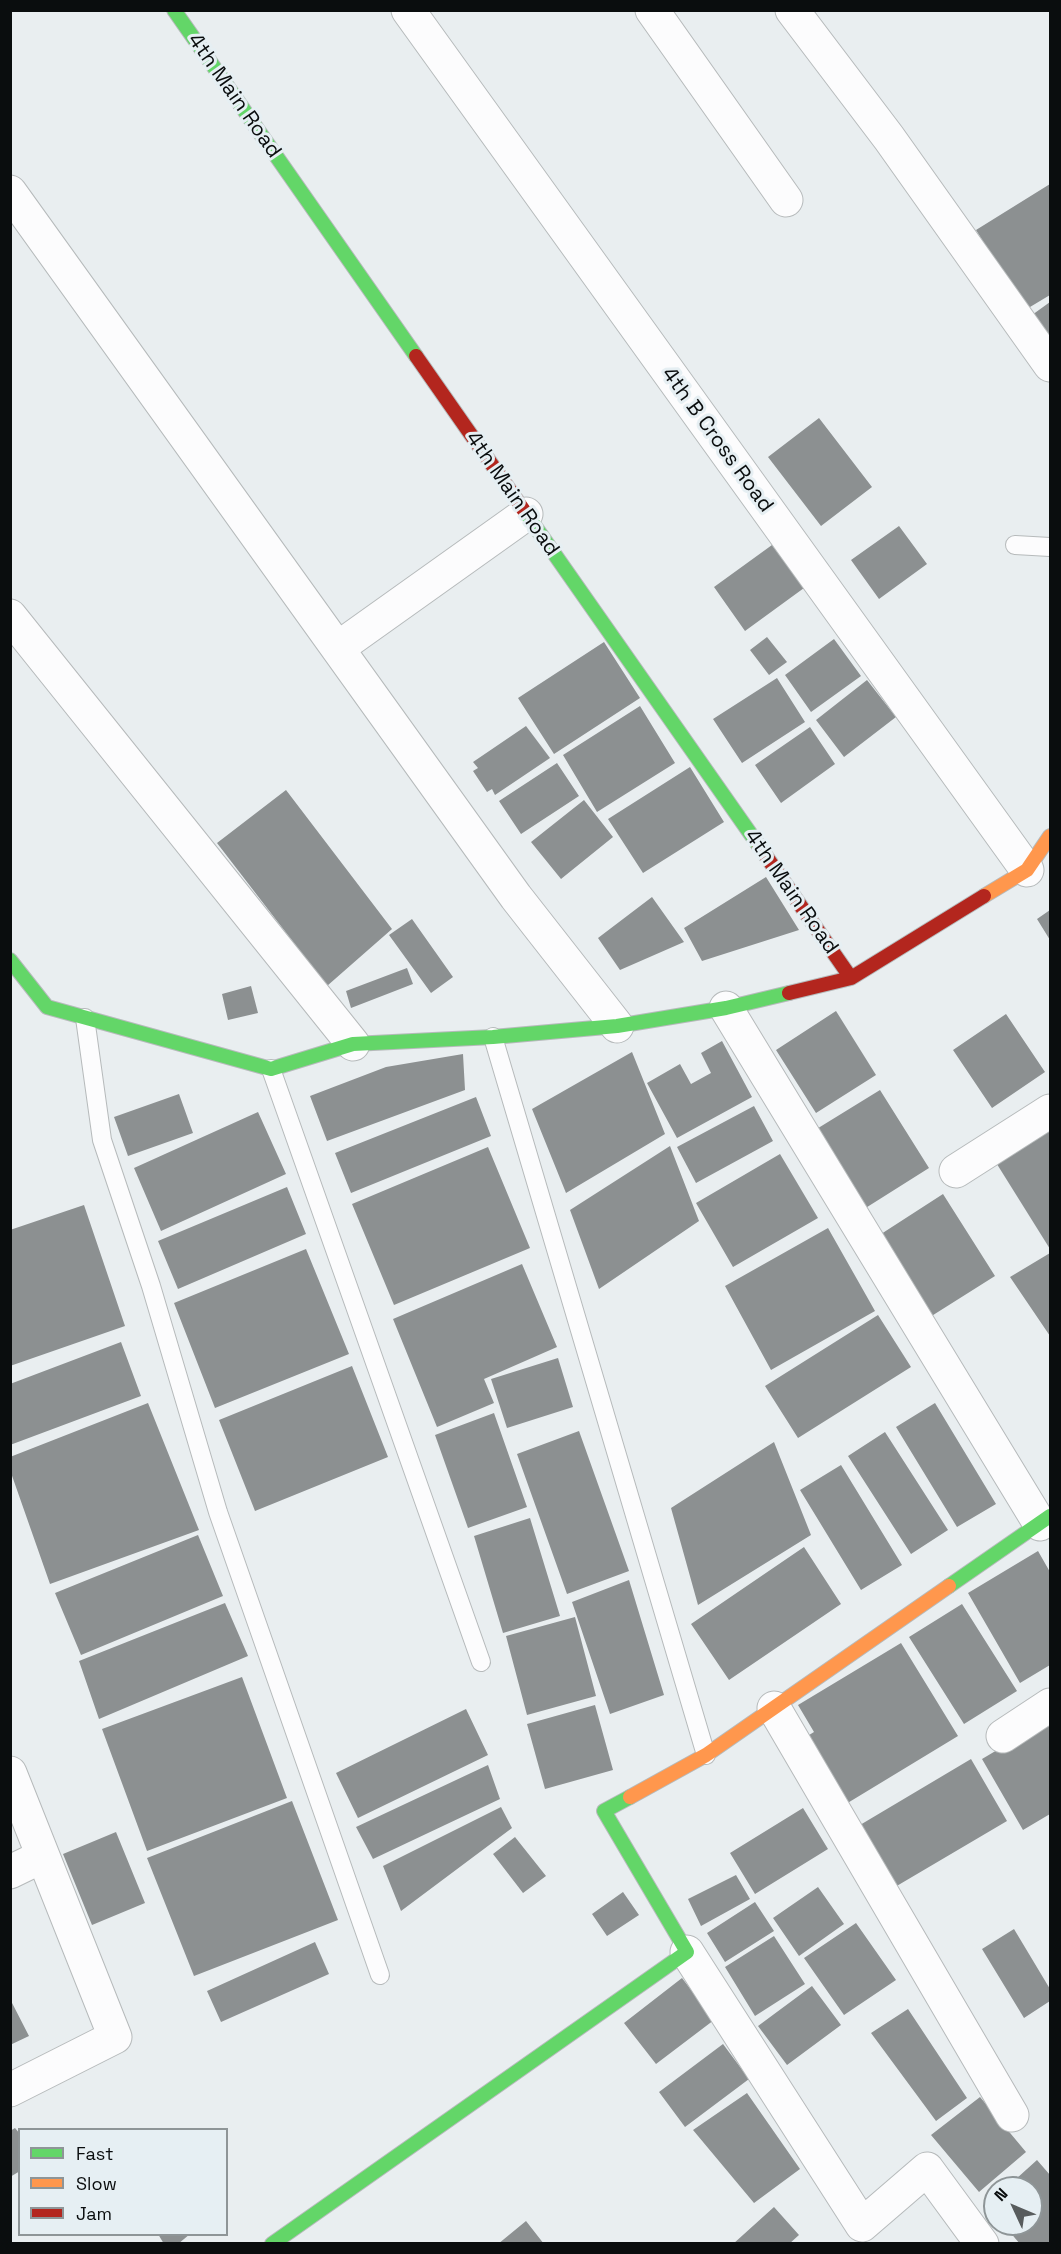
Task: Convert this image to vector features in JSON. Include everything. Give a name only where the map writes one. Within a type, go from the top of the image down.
[{"type":"street","name":"4th Main Road","points":[[174,10],[851,978]]},
{"type":"street","name":"4th B Cross Road","points":[[408,10],[1027,870]]},
{"type":"street","points":[[652,10],[786,200]]},
{"type":"street","points":[[792,10],[889,138],[1050,365]]},
{"type":"street","points":[[10,192],[516,897],[617,1026]]},
{"type":"street","points":[[338,648],[526,514]]},
{"type":"street","points":[[10,616],[353,1044]]},
{"type":"street","points":[[10,960],[47,1007],[271,1069],[353,1044],[493,1037],[617,1026],[726,1008],[851,978],[1027,870],[1050,836]]},
{"type":"street","points":[[726,1008],[1045,1520],[706,1755],[604,1811],[687,1952],[862,2225],[927,2169],[982,2244]]},
{"type":"street","points":[[956,1171],[1050,1111]]},
{"type":"street","points":[[1003,1736],[1050,1706]]},
{"type":"street","points":[[774,1708],[1012,2115]]},
{"type":"street","points":[[10,1773],[114,2037],[10,2090]]},
{"type":"street","points":[[10,1872],[43,1856]]},
{"type":"street","points":[[272,2244],[687,1952]]},
{"type":"lane","points":[[1015,545],[1050,547]]},
{"type":"lane","points":[[85,1018],[102,1140],[151,1286],[218,1512],[380,1975]]},
{"type":"lane","points":[[493,1037],[706,1755]]},
{"type":"lane","points":[[271,1069],[481,1662]]},
{"type":"building","points":[[1050,184],[1050,295],[1025,310],[976,230]]},
{"type":"building","points":[[1050,302],[1050,341],[1032,315]]},
{"type":"building","points":[[819,418],[872,487],[821,526],[768,457]]},
{"type":"building","points":[[899,526],[927,564],[879,599],[851,560]]},
{"type":"building","points":[[772,545],[804,588],[745,631],[714,587]]},
{"type":"building","points":[[767,637],[787,662],[769,675],[750,650]]},
{"type":"building","points":[[834,639],[861,676],[811,712],[785,675]]},
{"type":"building","points":[[604,642],[640,698],[554,754],[518,698]]},
{"type":"building","points":[[777,678],[805,722],[742,763],[713,719]]},
{"type":"building","points":[[867,680],[896,717],[844,757],[816,720]]},
{"type":"building","points":[[640,706],[675,763],[597,812],[563,755]]},
{"type":"building","points":[[526,726],[550,758],[495,795],[492,789],[487,792],[473,771],[478,768],[473,762]]},
{"type":"building","points":[[810,727],[835,764],[781,803],[755,765]]},
{"type":"building","points":[[557,763],[579,796],[521,834],[499,801]]},
{"type":"building","points":[[690,767],[724,822],[643,873],[608,819]]},
{"type":"building","points":[[286,790],[392,929],[327,986],[217,843]]},
{"type":"building","points":[[584,800],[613,837],[561,879],[531,842]]},
{"type":"building","points":[[766,877],[799,930],[702,961],[684,928]]},
{"type":"building","points":[[652,897],[684,942],[620,970],[598,938]]},
{"type":"building","points":[[1050,910],[1050,940],[1037,919]]},
{"type":"building","points":[[412,919],[453,977],[431,993],[389,935]]},
{"type":"building","points":[[407,968],[413,984],[351,1008],[346,991]]},
{"type":"building","points":[[251,986],[258,1013],[228,1020],[222,994]]},
{"type":"building","points":[[836,1011],[876,1075],[816,1113],[776,1050]]},
{"type":"building","points":[[1006,1014],[1045,1072],[992,1108],[953,1050]]},
{"type":"building","points":[[722,1041],[752,1097],[677,1138],[647,1083],[680,1064],[691,1084],[711,1073],[701,1053]]},
{"type":"building","points":[[632,1052],[665,1134],[566,1193],[532,1109]]},
{"type":"building","points":[[463,1054],[465,1090],[327,1141],[310,1096],[386,1067]]},
{"type":"building","points":[[880,1090],[929,1168],[864,1209],[815,1130]]},
{"type":"building","points":[[179,1094],[193,1133],[128,1156],[114,1117]]},
{"type":"building","points":[[476,1097],[491,1136],[351,1193],[335,1153]]},
{"type":"building","points":[[754,1106],[773,1141],[696,1183],[677,1147]]},
{"type":"building","points":[[258,1112],[286,1174],[161,1231],[134,1168]]},
{"type":"building","points":[[1050,1126],[1050,1249],[995,1161]]},
{"type":"building","points":[[670,1146],[699,1221],[599,1289],[570,1210]]},
{"type":"building","points":[[488,1147],[530,1248],[394,1305],[352,1204]]},
{"type":"building","points":[[780,1154],[818,1218],[733,1267],[696,1203]]},
{"type":"building","points":[[287,1187],[306,1234],[178,1289],[158,1241]]},
{"type":"building","points":[[943,1194],[995,1276],[930,1317],[878,1236]]},
{"type":"building","points":[[84,1205],[125,1326],[10,1366],[10,1230]]},
{"type":"building","points":[[828,1228],[875,1311],[771,1370],[725,1286]]},
{"type":"building","points":[[306,1249],[349,1354],[215,1408],[174,1303]]},
{"type":"building","points":[[1050,1253],[1050,1336],[1010,1277]]},
{"type":"building","points":[[522,1264],[557,1347],[484,1379],[494,1403],[437,1427],[393,1319]]},
{"type":"building","points":[[878,1315],[911,1367],[798,1438],[765,1386]]},
{"type":"building","points":[[121,1342],[141,1396],[10,1445],[10,1384]]},
{"type":"building","points":[[558,1358],[573,1407],[507,1428],[491,1379]]},
{"type":"building","points":[[352,1366],[388,1457],[255,1511],[219,1420]]},
{"type":"building","points":[[148,1403],[199,1530],[50,1584],[10,1470],[10,1457]]},
{"type":"building","points":[[935,1403],[996,1504],[957,1527],[896,1427]]},
{"type":"building","points":[[494,1413],[527,1507],[468,1528],[435,1435]]},
{"type":"building","points":[[579,1431],[629,1571],[567,1594],[517,1454]]},
{"type":"building","points":[[885,1432],[948,1530],[911,1554],[848,1456]]},
{"type":"building","points":[[774,1442],[811,1535],[698,1605],[671,1508]]},
{"type":"building","points":[[841,1465],[902,1565],[861,1590],[800,1490]]},
{"type":"building","points":[[530,1518],[560,1616],[503,1633],[474,1536]]},
{"type":"building","points":[[198,1535],[223,1596],[81,1655],[55,1593]]},
{"type":"building","points":[[804,1547],[841,1604],[729,1680],[691,1624]]},
{"type":"building","points":[[1038,1551],[1050,1572],[1050,1665],[1020,1683],[968,1593]]},
{"type":"building","points":[[629,1580],[664,1695],[610,1714],[572,1602]]},
{"type":"building","points":[[225,1603],[248,1656],[99,1719],[79,1661]]},
{"type":"building","points":[[962,1604],[1017,1691],[964,1724],[909,1637]]},
{"type":"building","points":[[575,1617],[596,1696],[527,1715],[506,1636]]},
{"type":"building","points":[[901,1643],[958,1736],[841,1807],[801,1740],[814,1732],[798,1705]]},
{"type":"building","points":[[242,1677],[287,1798],[147,1851],[102,1729]]},
{"type":"building","points":[[595,1705],[613,1770],[545,1789],[527,1724]]},
{"type":"building","points":[[466,1709],[488,1755],[358,1818],[336,1773]]},
{"type":"building","points":[[1046,1721],[1050,1729],[1050,1814],[1023,1830],[982,1759]]},
{"type":"building","points":[[971,1759],[1007,1821],[895,1887],[860,1825]]},
{"type":"building","points":[[488,1765],[500,1799],[373,1859],[356,1827]]},
{"type":"building","points":[[292,1801],[338,1920],[194,1976],[147,1858]]},
{"type":"building","points":[[501,1807],[512,1828],[401,1911],[383,1866]]},
{"type":"building","points":[[803,1808],[828,1849],[755,1894],[730,1853]]},
{"type":"building","points":[[116,1832],[145,1903],[92,1925],[63,1854]]},
{"type":"building","points":[[515,1837],[546,1876],[523,1893],[493,1854]]},
{"type":"building","points":[[736,1875],[750,1899],[701,1926],[688,1899]]},
{"type":"building","points":[[818,1887],[844,1924],[799,1956],[773,1918]]},
{"type":"building","points":[[623,1892],[639,1915],[607,1936],[592,1914]]},
{"type":"building","points":[[755,1902],[774,1931],[725,1962],[707,1933]]},
{"type":"building","points":[[856,1923],[896,1980],[844,2015],[804,1958]]},
{"type":"building","points":[[1014,1929],[1050,1989],[1050,2001],[1024,2018],[982,1949]]},
{"type":"building","points":[[774,1936],[805,1984],[755,2016],[725,1967]]},
{"type":"building","points":[[315,1942],[329,1974],[221,2022],[207,1991]]},
{"type":"building","points":[[682,1978],[714,2020],[656,2064],[624,2023]]},
{"type":"building","points":[[812,1986],[841,2025],[787,2065],[758,2026]]},
{"type":"building","points":[[10,1999],[29,2036],[10,2045]]},
{"type":"building","points":[[908,2009],[967,2098],[936,2121],[871,2033]]},
{"type":"building","points":[[723,2044],[749,2079],[685,2127],[659,2092]]},
{"type":"building","points":[[747,2093],[800,2169],[754,2203],[693,2130]]},
{"type":"building","points":[[980,2097],[1026,2152],[998,2176],[983,2176],[983,2189],[979,2192],[931,2135]]},
{"type":"building","points":[[15,2128],[18,2132],[18,2172],[10,2177],[10,2131]]},
{"type":"building","points":[[1037,2160],[1050,2175],[1050,2244],[1020,2244],[1013,2236],[1043,2236],[1043,2176],[1019,2176]]},
{"type":"building","points":[[774,2207],[799,2235],[789,2244],[733,2244]]},
{"type":"building","points":[[526,2221],[544,2244],[498,2244]]},
{"type":"building","points":[[159,2236],[188,2236],[178,2244],[164,2244]]},
{"type":"traffic: fast","points":[[174,10],[416,356]]},
{"type":"traffic: fast","points":[[525,512],[759,846]]},
{"type":"traffic: fast","points":[[10,960],[47,1007],[271,1069],[353,1044],[493,1037],[617,1026],[726,1008],[789,993]]},
{"type":"traffic: fast","points":[[949,1586],[1050,1516]]},
{"type":"traffic: fast","points":[[272,2244],[687,1952],[604,1811],[630,1797]]},
{"type":"traffic: slow","points":[[984,896],[1027,870],[1050,836]]},
{"type":"traffic: slow","points":[[630,1797],[706,1755],[949,1586]]},
{"type":"traffic: jam","points":[[416,356],[525,512]]},
{"type":"traffic: jam","points":[[759,846],[851,978]]},
{"type":"traffic: jam","points":[[789,993],[851,978],[984,896]]}]
